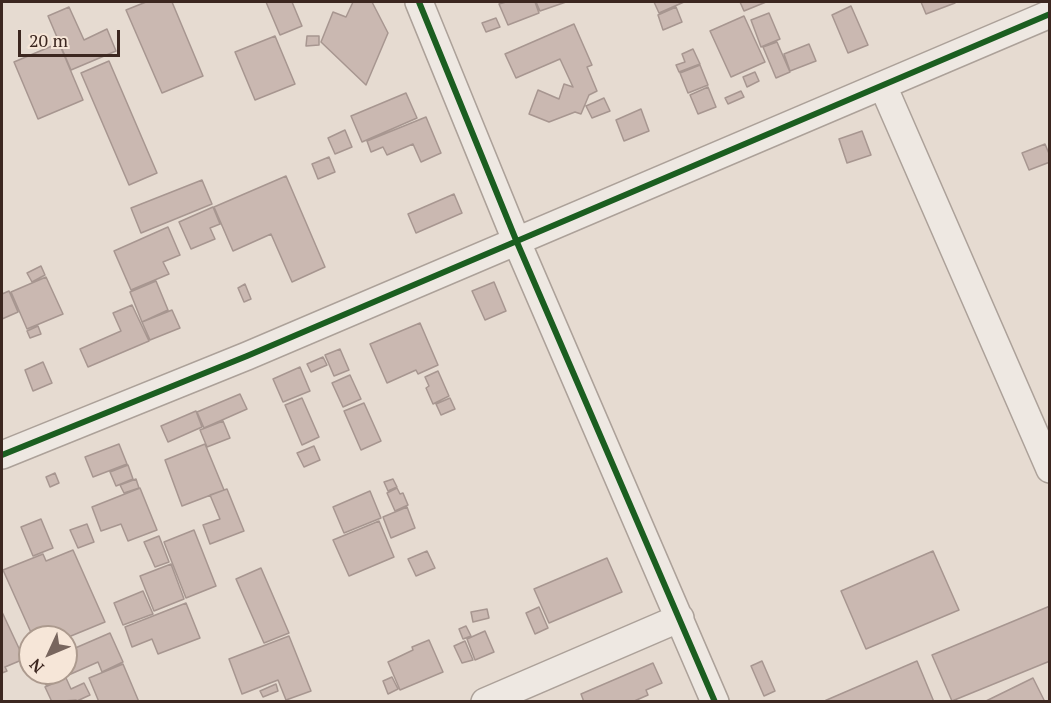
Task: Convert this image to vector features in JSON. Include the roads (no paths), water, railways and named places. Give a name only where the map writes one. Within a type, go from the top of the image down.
[{"type":"street","points":[[419,2],[516,240],[715,702]]},
{"type":"street","points":[[2,455],[247,356],[1050,14]]},
{"type":"street","points":[[884,86],[1050,469]]},
{"type":"street","points":[[485,702],[680,618]]}]
